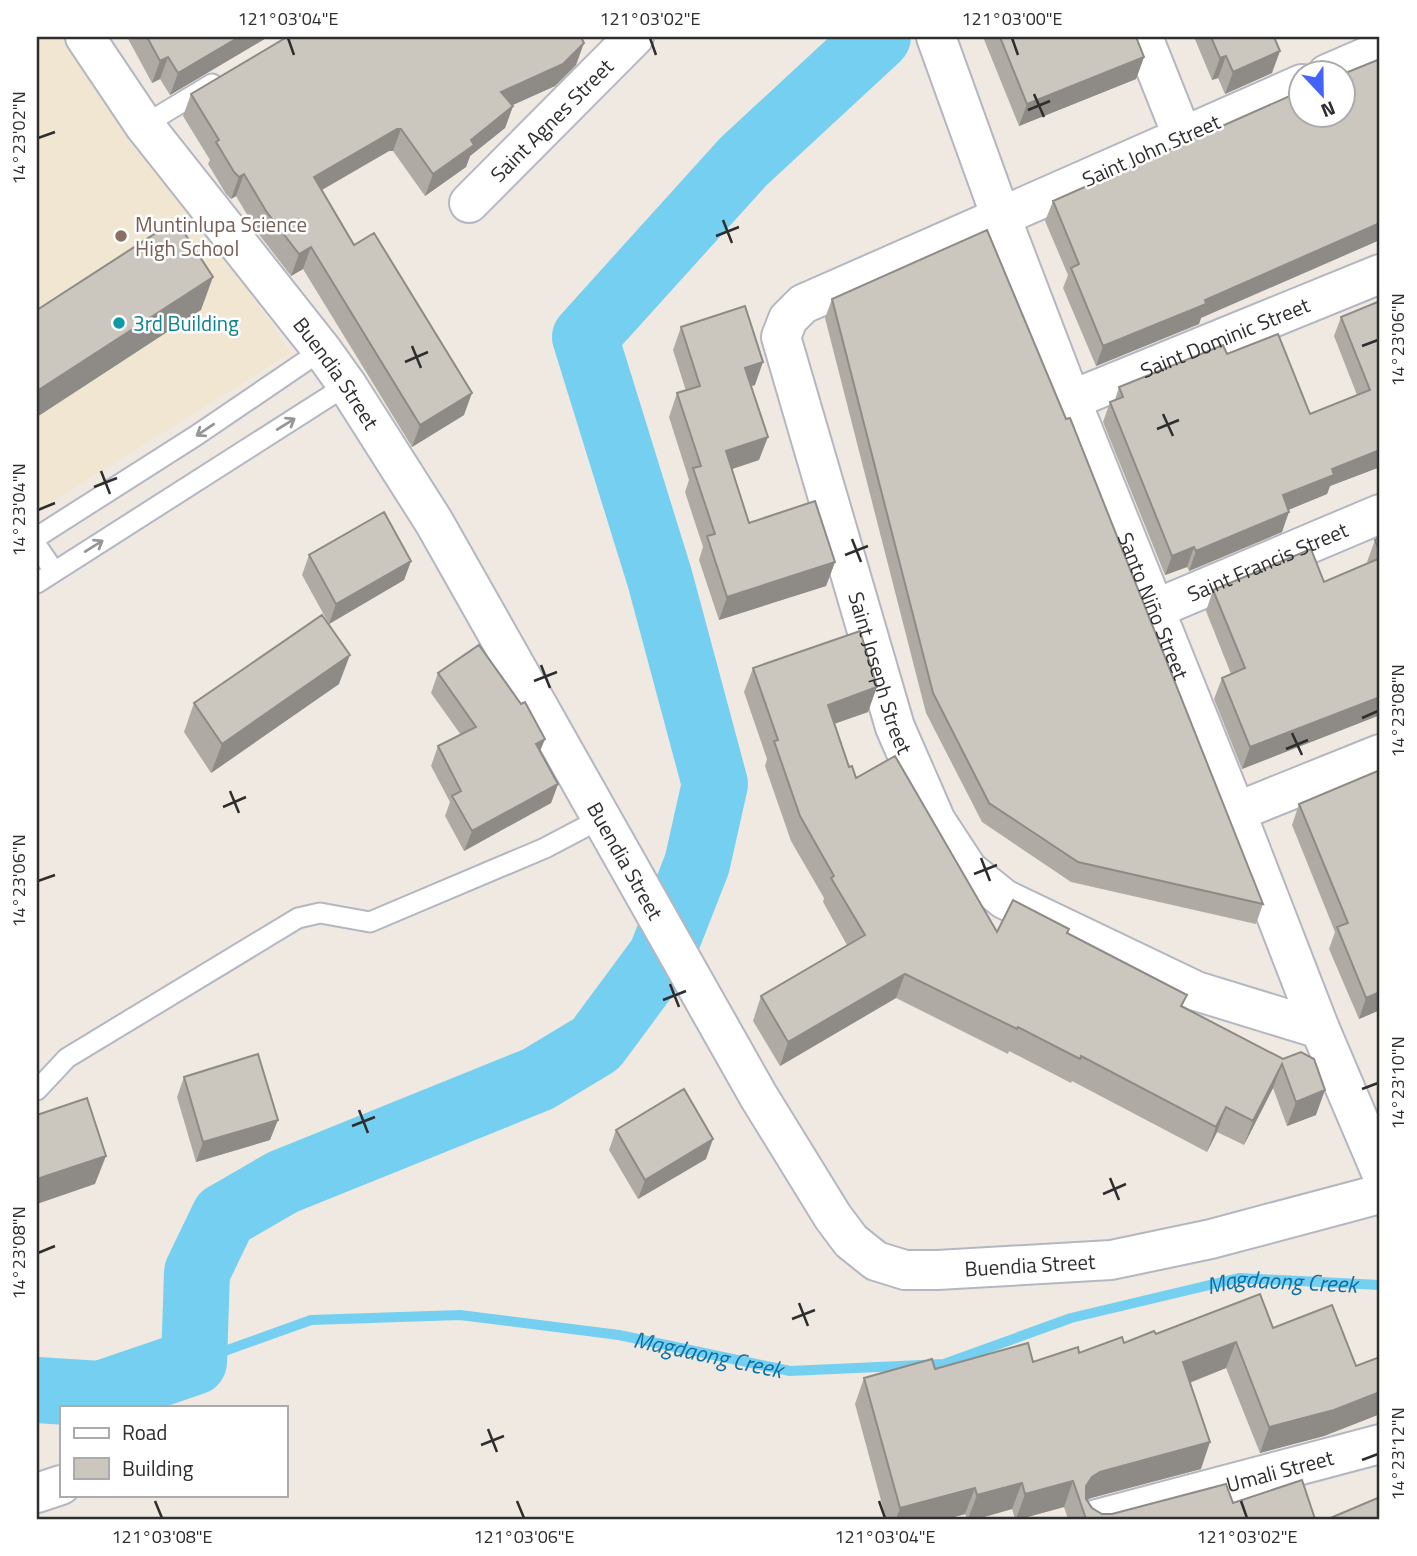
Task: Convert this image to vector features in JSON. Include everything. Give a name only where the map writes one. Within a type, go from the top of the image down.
[{"type":"street","name":"Buendia Street","points":[[85,37],[144,125],[347,385],[434,522],[760,1097],[833,1217],[852,1241],[876,1261],[905,1270],[1111,1260],[1211,1239],[1380,1194]]},
{"type":"street","points":[[1143,37],[1182,135]]},
{"type":"street","name":"Saint Agnes Street","points":[[469,203],[616,44]]},
{"type":"street","name":"Santo Niño Street","points":[[941,51],[1071,400],[1320,1029],[1380,1170]]},
{"type":"street","points":[[1358,60],[1380,51]]},
{"type":"street","name":"Saint John Street","points":[[1001,217],[1288,90]]},
{"type":"street","name":"Saint Joseph Street","points":[[1001,217],[803,304],[788,318],[781,337],[895,727],[936,821],[968,870],[1004,899],[1196,991],[1320,1029]]},
{"type":"street","name":"Saint Dominic Street","points":[[1071,400],[1380,274]]},
{"type":"street","name":"Saint Francis Street","points":[[1155,609],[1380,514]]},
{"type":"street","points":[[1236,812],[1380,754]]},
{"type":"street","name":"Umali Street","points":[[1097,1519],[1380,1444]]},
{"type":"street","points":[[37,1493],[60,1485]]},
{"type":"lane","points":[[144,125],[225,77]]},
{"type":"lane","points":[[37,537],[197,435],[322,350]]},
{"type":"lane","points":[[37,583],[347,385]]},
{"type":"lane","points":[[37,546],[54,571]]},
{"type":"lane","points":[[37,1090],[67,1058],[298,918],[320,913],[370,922],[545,848],[603,818]]},
{"type":"shaded area","name":"Muntinlupa Science High School","points":[[37,37],[65,37],[101,94],[156,171],[255,300],[291,353],[37,511]]},
{"type":"building","points":[[147,37],[239,37],[178,73],[168,57],[160,61]]},
{"type":"building","points":[[287,37],[581,37],[584,43],[563,64],[501,92],[513,106],[471,140],[474,145],[433,174],[401,129],[397,129],[314,177],[354,245],[374,233],[472,393],[420,425],[311,247],[299,254],[266,211],[244,174],[239,177],[234,172],[216,142],[219,140],[191,94]]},
{"type":"building","points":[[1000,37],[1136,37],[1144,57],[1027,104]]},
{"type":"building","points":[[1211,37],[1274,37],[1280,51],[1233,72],[1226,56],[1220,58]]},
{"type":"building","points":[[1380,59],[1380,223],[1205,300],[1206,304],[1103,346],[1071,268],[1079,264],[1053,201],[1288,97],[1288,130],[1358,130],[1358,68]]},
{"type":"building","name":"3rd Building","points":[[176,220],[213,277],[37,391],[37,310]]},
{"type":"building","points":[[987,230],[1066,419],[1070,418],[1263,904],[1078,862],[989,803],[933,693],[832,299]]},
{"type":"building","points":[[1380,301],[1380,450],[1332,469],[1334,475],[1283,495],[1289,512],[1196,551],[1194,547],[1172,556],[1110,402],[1123,397],[1119,387],[1223,345],[1227,354],[1278,334],[1310,414],[1370,390],[1341,317]]},
{"type":"building","points":[[745,306],[763,362],[745,368],[768,437],[726,451],[749,523],[815,501],[835,562],[727,597],[707,536],[715,534],[693,468],[701,466],[677,393],[700,386],[681,327]]},
{"type":"building","points":[[384,512],[411,561],[336,604],[309,555]]},
{"type":"building","points":[[1380,538],[1380,553],[1375,540]]},
{"type":"building","points":[[1311,549],[1324,582],[1380,558],[1380,697],[1250,747],[1222,678],[1245,668],[1213,590]]},
{"type":"building","points":[[322,615],[350,655],[222,744],[194,703]]},
{"type":"building","points":[[860,631],[877,687],[828,705],[849,767],[852,766],[856,778],[895,756],[997,932],[1013,900],[1069,929],[1067,933],[1187,995],[1181,1006],[1283,1059],[1301,1052],[1314,1059],[1325,1090],[1296,1102],[1282,1064],[1253,1121],[1226,1107],[1216,1127],[1081,1056],[1080,1059],[905,974],[788,1042],[761,996],[865,935],[831,878],[834,876],[800,816],[753,668]]},
{"type":"building","points":[[479,645],[521,704],[525,702],[545,739],[536,744],[558,784],[472,831],[452,796],[461,791],[438,746],[476,727],[438,673]]},
{"type":"building","points":[[1380,770],[1380,992],[1366,998],[1337,927],[1348,923],[1299,804]]},
{"type":"building","points":[[258,1054],[278,1120],[203,1142],[184,1077]]},
{"type":"building","points":[[684,1089],[713,1139],[645,1180],[616,1130]]},
{"type":"building","points":[[87,1098],[106,1156],[37,1179],[37,1115]]},
{"type":"building","points":[[1260,1294],[1273,1328],[1332,1305],[1356,1366],[1380,1357],[1380,1392],[1334,1410],[1269,1427],[1236,1342],[1183,1362],[1210,1442],[1100,1472],[1092,1477],[1086,1486],[1086,1499],[1092,1508],[1102,1514],[1112,1514],[1226,1484],[1233,1503],[1302,1480],[1315,1519],[1086,1519],[1073,1481],[1025,1494],[1022,1483],[977,1495],[975,1488],[900,1508],[864,1378],[932,1359],[935,1369],[1028,1343],[1033,1362],[1078,1347],[1079,1353],[1122,1337],[1124,1343],[1154,1331],[1156,1334]]},
{"type":"building","points":[[1380,1497],[1380,1519],[1328,1519]]},
{"type":"waterway","points":[[37,1390],[100,1394],[194,1362],[197,1272],[224,1216],[283,1182],[538,1079],[596,1044],[661,956],[697,864],[715,784],[660,579],[585,337],[743,162],[878,37]]},
{"type":"waterway","name":"Magdaong Creek","points":[[194,1362],[311,1320],[460,1315],[619,1335],[790,1371],[944,1364],[1071,1318],[1239,1278],[1380,1285]]},
{"type":"place","name":"Muntinlupa Science High School","points":[[121,236]]},
{"type":"place","name":"3rd Building","points":[[119,323]]}]
